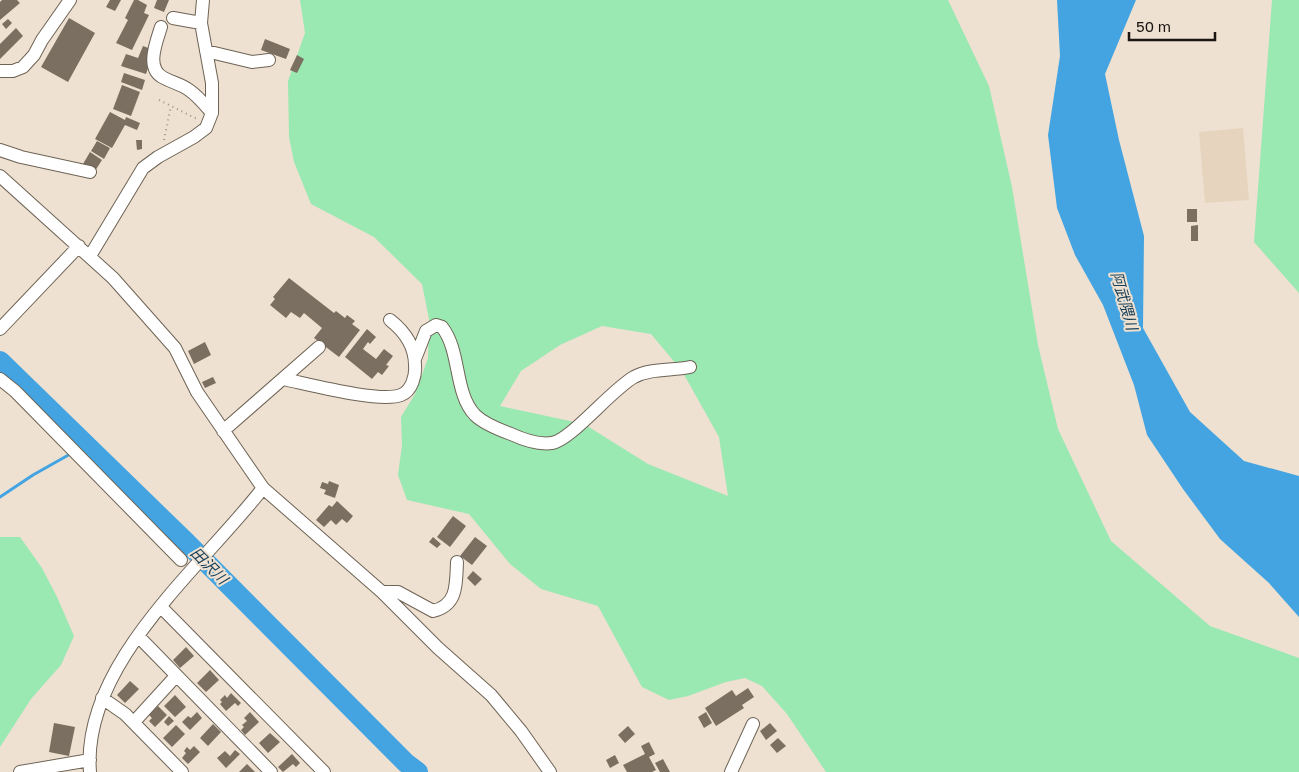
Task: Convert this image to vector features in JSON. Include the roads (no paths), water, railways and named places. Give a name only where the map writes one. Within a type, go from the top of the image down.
[{"type":"street","points":[[0,71],[18,69],[34,55],[42,40],[70,0]]},
{"type":"street","points":[[90,256],[143,168],[161,155],[194,138],[206,128],[210,118],[212,82],[201,23],[203,0]]},
{"type":"street","points":[[173,18],[201,23]]},
{"type":"street","points":[[161,28],[154,54],[153,64],[156,70],[159,75],[190,90],[210,118]]},
{"type":"street","points":[[206,51],[252,62],[269,60]]},
{"type":"street","points":[[0,150],[21,157],[90,172]]},
{"type":"street","points":[[0,176],[80,246],[113,278],[175,348],[196,392],[263,488],[382,592],[438,648],[491,695],[521,731],[550,772]]},
{"type":"street","points":[[0,329],[80,246]]},
{"type":"street","points":[[390,320],[403,330],[415,359]]},
{"type":"street","points":[[283,378],[354,393],[388,397],[402,395],[408,391],[414,377],[415,359],[426,330],[436,325],[442,326],[449,338],[468,404],[475,415],[497,428],[522,439],[540,444],[554,443],[565,437],[617,388],[636,376],[661,370],[677,370],[690,367]]},
{"type":"street","points":[[223,431],[319,347]]},
{"type":"street","points":[[0,379],[15,391],[181,560]]},
{"type":"street","points":[[20,772],[90,766],[90,745],[102,698],[120,663],[161,607],[263,488]]},
{"type":"street","points":[[382,592],[398,592],[433,610],[441,609],[448,604],[456,589],[457,562]]},
{"type":"street","points":[[161,607],[324,772]]},
{"type":"street","points":[[138,636],[271,772]]},
{"type":"street","points":[[134,722],[176,676]]},
{"type":"street","points":[[102,698],[118,707],[182,772]]},
{"type":"street","points":[[731,772],[753,724]]},
{"type":"water","name":"阿武隈川","points":[[1057,0],[1136,0],[1105,74],[1119,140],[1144,236],[1143,328],[1190,412],[1244,461],[1299,476],[1299,617],[1269,583],[1220,539],[1183,489],[1147,435],[1134,385],[1103,305],[1075,255],[1057,208],[1048,135],[1060,56]]},
{"type":"waterway","name":"田沢川","points":[[0,361],[186,542],[406,763],[418,772]]},
{"type":"waterway","points":[[77,450],[85,445]]},
{"type":"waterway","points":[[0,497],[33,475],[72,453]]}]
